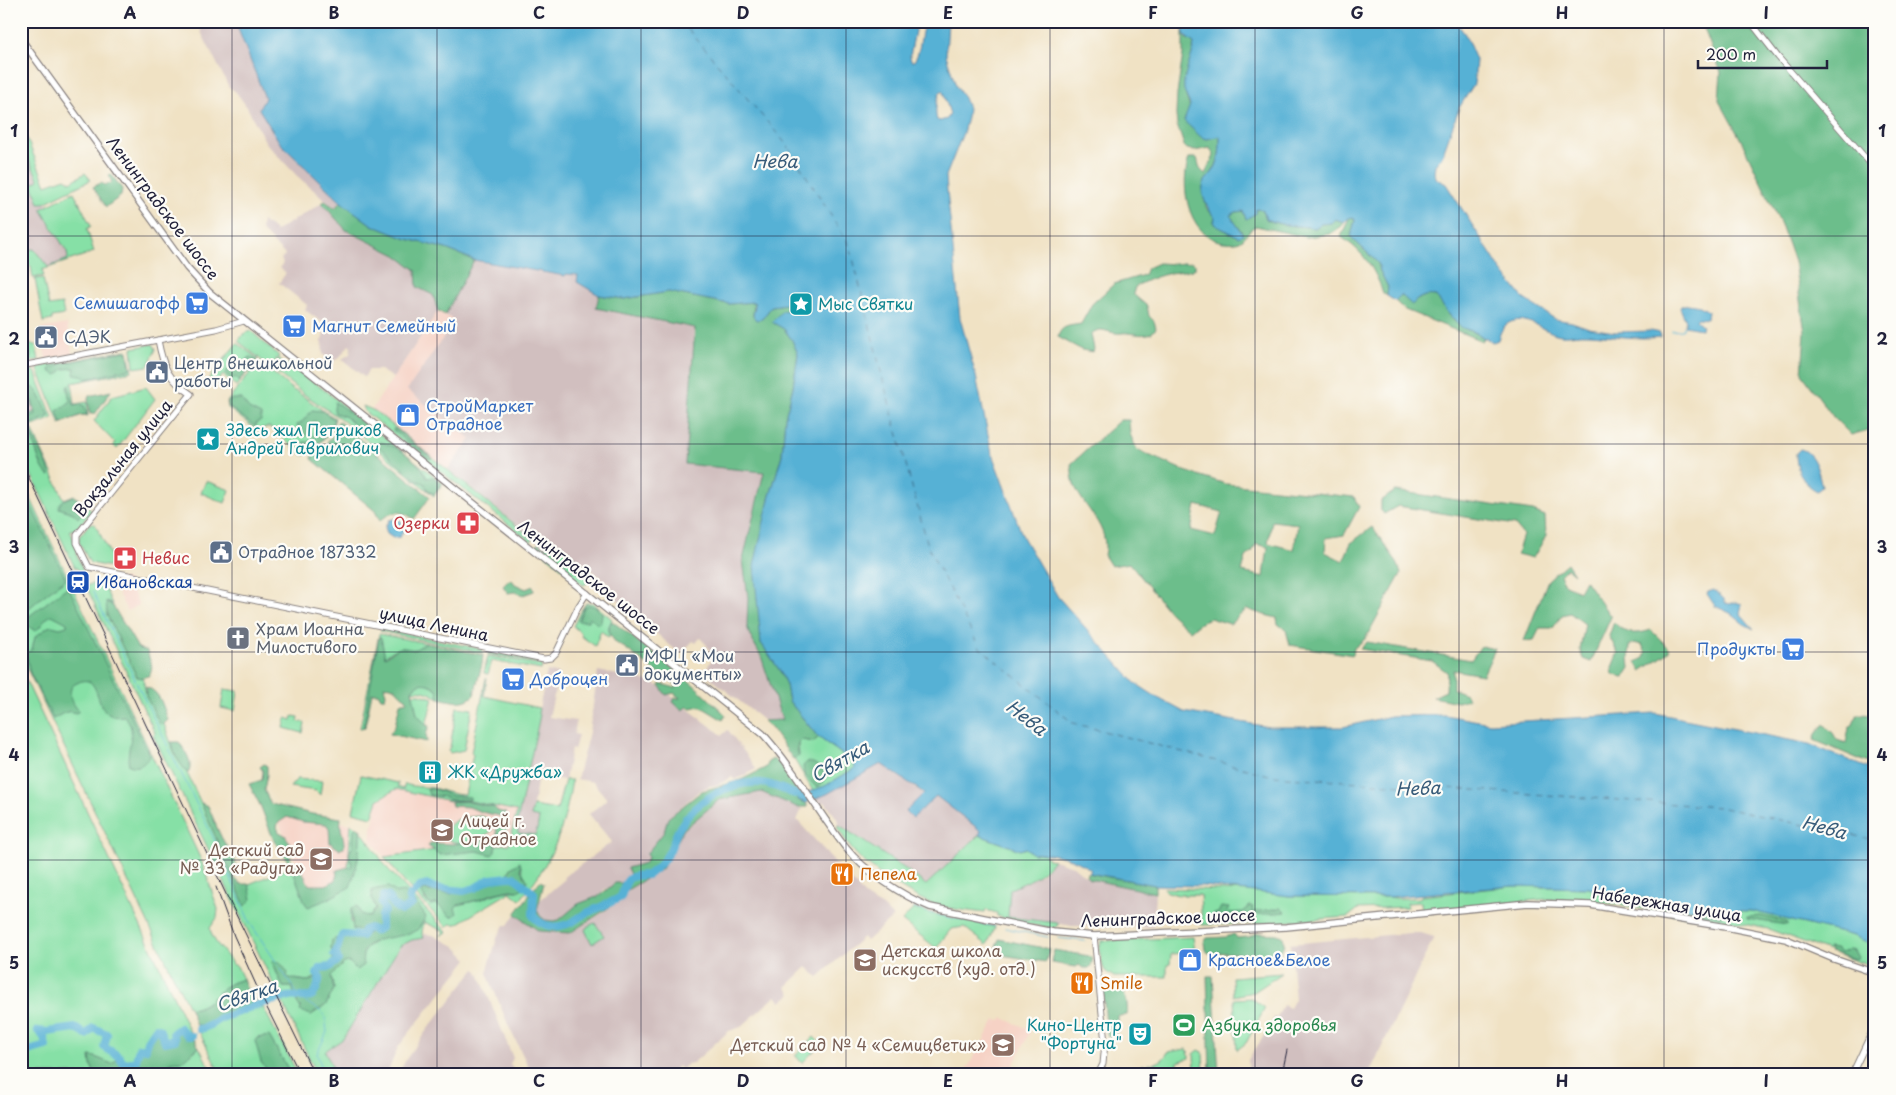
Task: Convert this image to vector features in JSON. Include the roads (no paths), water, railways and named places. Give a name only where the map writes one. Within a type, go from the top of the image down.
[{"type":"main road","name":"Ленинградское шоссе","points":[[21,39],[187,268],[210,293],[763,734],[780,752],[817,807],[855,858],[892,887],[930,907],[1048,931],[1094,936],[1286,927],[1447,911]]},
{"type":"main road","name":"Набережная улица","points":[[1447,911],[1548,903],[1615,908],[1786,939],[1834,959],[1875,973]]},
{"type":"street","points":[[1750,21],[1778,57],[1875,169]]},
{"type":"street","points":[[21,366],[216,329],[244,321]]},
{"type":"street","name":"Вокзальная улица","points":[[76,538],[191,394],[172,380],[162,362],[158,340]]},
{"type":"street","name":"улица Ленина","points":[[76,538],[89,567],[544,659],[551,658],[556,653],[578,607],[587,593]]},
{"type":"street","points":[[1094,936],[1105,1043],[1103,1064],[1098,1074]]},
{"type":"street","points":[[1852,1074],[1875,1025]]},
{"type":"water","name":"Нева","points":[[235,21],[876,21],[875,27],[878,30],[882,27],[883,21],[917,21],[910,56],[911,61],[914,61],[917,57],[926,21],[948,21],[946,55],[956,86],[968,108],[963,133],[946,176],[960,318],[976,376],[992,454],[1023,537],[1058,597],[1135,683],[1184,712],[1269,727],[1343,727],[1391,716],[1445,715],[1490,723],[1655,713],[1809,744],[1875,771],[1875,946],[1854,936],[1752,911],[1690,909],[1645,898],[1600,893],[1589,888],[1513,886],[1391,897],[1289,896],[1204,886],[1155,885],[1089,873],[1091,870],[1071,859],[1056,855],[1033,854],[1026,848],[1020,850],[979,835],[981,831],[936,796],[913,818],[906,811],[924,793],[881,764],[827,794],[806,803],[798,800],[800,795],[825,786],[855,768],[853,762],[818,737],[789,701],[786,685],[780,671],[761,643],[754,566],[769,499],[782,455],[785,418],[793,387],[798,354],[792,340],[784,329],[772,322],[782,311],[804,307],[806,301],[772,306],[762,319],[756,320],[753,316],[754,302],[729,304],[669,292],[624,299],[599,295],[577,282],[578,275],[566,274],[565,276],[474,260],[446,249],[404,238],[372,225],[341,202],[280,143],[259,109],[265,98]],"holes":[[[941,91],[950,114],[947,119],[940,121],[937,120],[936,109]]]},
{"type":"water","points":[[1184,21],[1455,21],[1465,34],[1476,60],[1474,84],[1459,108],[1442,156],[1435,165],[1434,173],[1437,179],[1446,184],[1501,270],[1524,299],[1555,319],[1589,328],[1615,332],[1651,331],[1660,333],[1661,337],[1634,338],[1585,334],[1561,335],[1520,320],[1505,326],[1498,340],[1493,342],[1477,333],[1460,327],[1436,296],[1423,297],[1412,305],[1401,295],[1395,301],[1387,296],[1388,287],[1378,263],[1351,237],[1355,220],[1353,217],[1344,222],[1335,219],[1331,223],[1321,224],[1315,228],[1272,222],[1266,219],[1263,210],[1256,209],[1255,214],[1246,219],[1243,211],[1230,215],[1243,234],[1239,237],[1217,226],[1214,222],[1215,218],[1203,196],[1203,186],[1214,170],[1218,160],[1220,136],[1207,139],[1201,137],[1184,121],[1190,105],[1184,92],[1184,84],[1194,43],[1184,34]]},
{"type":"water","points":[[1688,304],[1700,306],[1708,311],[1707,319],[1698,318],[1696,320],[1703,326],[1701,329],[1684,326],[1686,321],[1680,308]]},
{"type":"water","points":[[1800,449],[1809,454],[1816,464],[1822,487],[1817,491],[1807,484],[1801,475],[1797,465],[1796,453]]},
{"type":"water","points":[[397,518],[403,523],[404,530],[400,537],[393,538],[387,534],[385,527],[389,520]]},
{"type":"water","points":[[1714,590],[1724,599],[1725,603],[1735,602],[1742,604],[1740,613],[1754,629],[1730,613],[1715,606],[1707,594]]},
{"type":"waterway","points":[[1672,331],[1682,330],[1684,326]]},
{"type":"waterway","points":[[93,592],[213,837],[250,923],[301,999],[322,1012],[325,1017],[327,1032],[317,1054],[324,1074]]},
{"type":"waterway","name":"Святка","points":[[199,1029],[224,1017],[263,1003],[287,997],[308,997],[313,995],[318,986],[320,977],[317,974],[320,968],[330,967],[338,960],[334,954],[343,935],[362,936],[364,930],[370,928],[375,931],[381,928],[381,916],[385,910],[382,904],[384,896],[388,896],[394,906],[401,911],[412,904],[409,897],[420,887],[428,885],[435,888],[464,891],[475,888],[490,879],[514,877],[534,893],[533,916],[546,925],[561,926],[621,897],[629,879],[648,875],[654,870],[667,856],[678,830],[686,818],[694,809],[714,794],[737,785],[761,783],[773,785],[796,795],[808,797]]},
{"type":"waterway","points":[[914,908],[932,914],[995,926]]},
{"type":"waterway","points":[[1005,928],[1048,937]]},
{"type":"waterway","points":[[1058,938],[1085,941]]},
{"type":"waterway","name":"Святка","points":[[21,1053],[46,1046],[44,1037],[38,1031],[47,1032],[75,1028],[86,1035],[93,1028],[107,1034],[104,1047],[120,1057],[123,1064],[136,1061],[139,1048],[146,1049],[147,1041],[156,1028],[159,1029],[165,1042],[175,1040],[173,1033],[180,1028],[188,1036],[192,1036]]},
{"type":"railway","points":[[21,461],[224,890],[314,1074]]},
{"type":"railway","points":[[216,887],[234,936],[300,1074]]},
{"type":"railway","points":[[1282,1074],[1287,1050]]},
{"type":"place","name":"Семишагофф","points":[[197,303]]},
{"type":"place","name":"Мыс Святки","points":[[801,304]]},
{"type":"place","name":"Магнит Семейный","points":[[294,326]]},
{"type":"place","name":"СДЭК","points":[[46,337]]},
{"type":"place","name":"Центр внешкольной работы","points":[[157,372]]},
{"type":"place","name":"СтройМаркет Отрадное","points":[[408,415]]},
{"type":"place","name":"Здесь жил Петриков Андрей Гаврилович","points":[[208,439]]},
{"type":"place","name":"Озерки","points":[[468,523]]},
{"type":"place","name":"Отрадное 187332","points":[[221,552]]},
{"type":"place","name":"Невис","points":[[125,558]]},
{"type":"place","name":"Ивановская","points":[[78,582]]},
{"type":"place","name":"Храм Иоанна Милостивого","points":[[238,638]]},
{"type":"place","name":"Продукты","points":[[1793,649]]},
{"type":"place","name":"МФЦ «Мои документы»","points":[[627,665]]},
{"type":"place","name":"Доброцен","points":[[513,679]]},
{"type":"place","name":"ЖК «Дружба»","points":[[430,772]]},
{"type":"place","name":"Лицей г. Отрадное","points":[[442,830]]},
{"type":"place","name":"Детский сад № 33 «Радуга»","points":[[321,859]]},
{"type":"place","name":"Пепела","points":[[842,874]]},
{"type":"place","name":"Детская школа искусств (худ. отд.)","points":[[865,960]]},
{"type":"place","name":"Красное&Белое","points":[[1190,960]]},
{"type":"place","name":"Smile","points":[[1082,983]]},
{"type":"place","name":"Азбука здоровья","points":[[1184,1025]]},
{"type":"place","name":"Кино-Центр \"Фортуна\"","points":[[1140,1034]]},
{"type":"place","name":"Детский сад № 4 «Семицветик»","points":[[1003,1045]]}]
